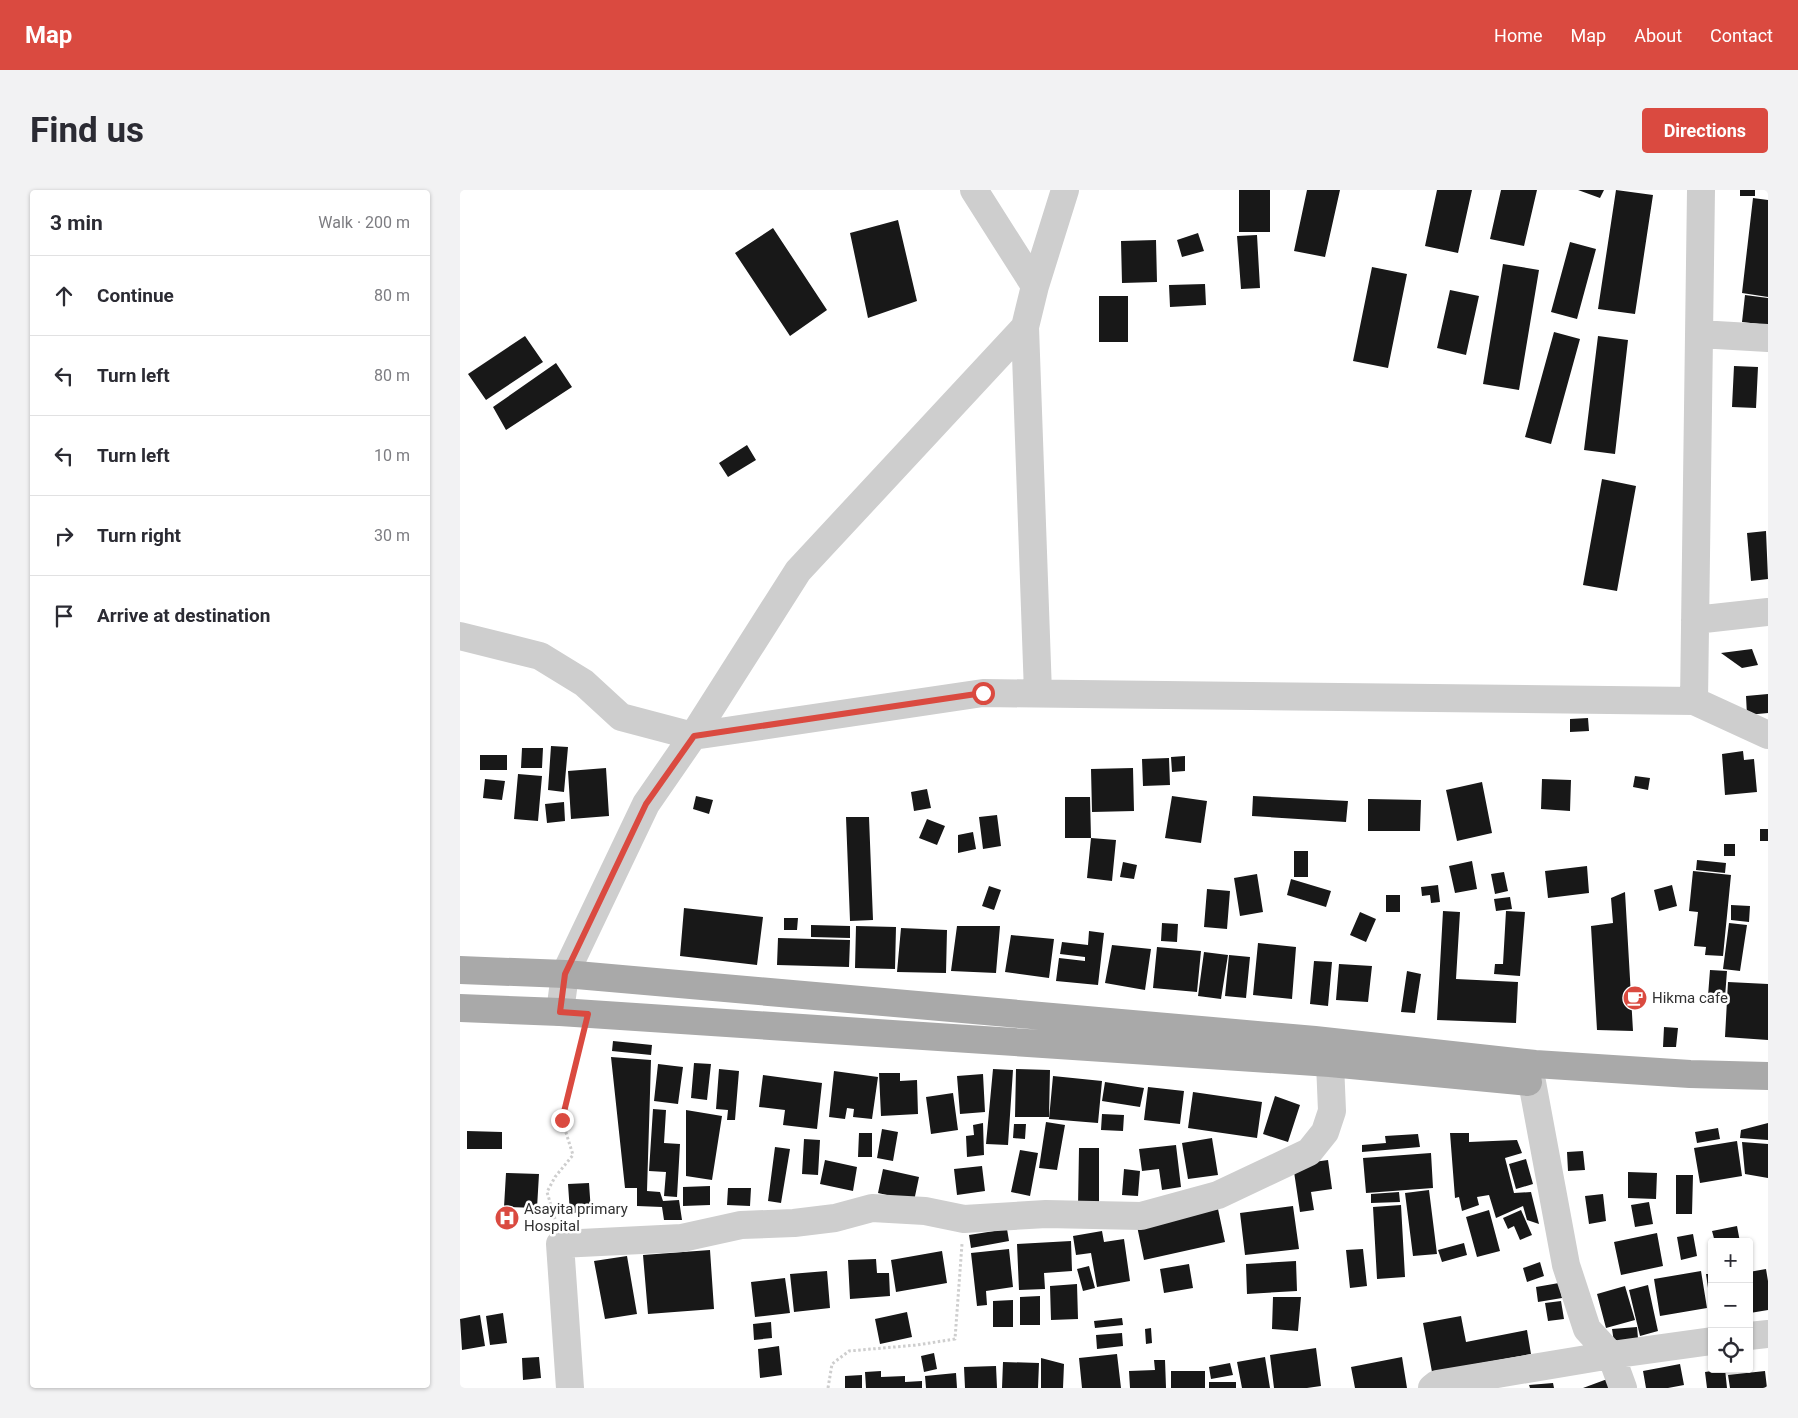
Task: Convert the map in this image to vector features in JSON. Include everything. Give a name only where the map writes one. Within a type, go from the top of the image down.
[{"type":"main road","points":[[460,970],[565,974],[1315,1040],[1690,1082],[1768,1094]]},
{"type":"main road","points":[[460,1008],[560,1012],[1330,1063],[1532,1082],[1690,1082],[1768,1076]]},
{"type":"street","points":[[974,190],[1035,286]]},
{"type":"street","points":[[1038,693],[1025,327],[1035,286],[1065,190]]},
{"type":"street","points":[[1694,701],[1701,190]]},
{"type":"street","points":[[560,1012],[565,974],[646,804],[694,736],[798,571],[1025,327]]},
{"type":"street","points":[[1699,334],[1768,338]]},
{"type":"street","points":[[1695,620],[1768,612]]},
{"type":"street","points":[[460,636],[540,656],[584,683],[621,717],[694,736],[983,693],[1694,701],[1768,734]]},
{"type":"street","points":[[570,1388],[560,1244],[682,1238],[740,1225],[794,1223],[835,1218],[872,1208],[925,1211],[964,1219],[1046,1214],[1141,1216],[1218,1194],[1308,1152],[1325,1132],[1332,1111],[1330,1063],[1315,1040]]},
{"type":"street","points":[[1532,1082],[1566,1265],[1587,1329],[1611,1355],[1623,1388]]},
{"type":"street","points":[[1753,1336],[1768,1334]]},
{"type":"street","points":[[1432,1388],[1437,1384],[1611,1355],[1708,1343]]},
{"type":"path","points":[[560,1244],[547,1192],[555,1177],[573,1155],[562,1120],[588,1014]]},
{"type":"path","points":[[828,1388],[832,1364],[849,1352],[955,1339],[964,1219]]},
{"type":"building","points":[[1239,190],[1270,190],[1270,232],[1239,232]]},
{"type":"building","points":[[1307,190],[1340,190],[1325,257],[1294,251]]},
{"type":"building","points":[[1437,190],[1472,190],[1458,253],[1425,246]]},
{"type":"building","points":[[1501,190],[1537,190],[1524,246],[1490,239]]},
{"type":"building","points":[[1578,190],[1604,190],[1600,198]]},
{"type":"building","points":[[1616,190],[1653,195],[1635,314],[1598,309]]},
{"type":"building","points":[[1740,190],[1755,190],[1755,196],[1740,196]]},
{"type":"building","points":[[1753,198],[1768,200],[1768,297],[1742,293]]},
{"type":"building","points":[[898,220],[917,301],[868,318],[850,233]]},
{"type":"building","points":[[773,228],[827,310],[790,336],[735,253]]},
{"type":"building","points":[[1198,233],[1204,251],[1182,257],[1177,240]]},
{"type":"building","points":[[1257,235],[1260,288],[1241,289],[1237,236]]},
{"type":"building","points":[[1156,240],[1157,282],[1122,283],[1121,241]]},
{"type":"building","points":[[1570,242],[1596,249],[1577,319],[1551,312]]},
{"type":"building","points":[[1503,264],[1539,270],[1519,390],[1483,384]]},
{"type":"building","points":[[1372,267],[1407,274],[1388,368],[1353,361]]},
{"type":"building","points":[[1205,284],[1206,305],[1170,307],[1169,285]]},
{"type":"building","points":[[1450,290],[1479,296],[1466,355],[1437,348]]},
{"type":"building","points":[[1745,295],[1768,298],[1768,325],[1742,322]]},
{"type":"building","points":[[1099,296],[1128,296],[1128,342],[1099,342]]},
{"type":"building","points":[[1554,332],[1580,339],[1551,444],[1525,437]]},
{"type":"building","points":[[525,336],[543,362],[486,400],[468,374]]},
{"type":"building","points":[[1598,336],[1628,340],[1615,454],[1584,450]]},
{"type":"building","points":[[556,363],[572,387],[506,430],[493,407]]},
{"type":"building","points":[[1734,366],[1758,367],[1756,408],[1732,407]]},
{"type":"building","points":[[747,445],[756,460],[728,477],[719,463]]},
{"type":"building","points":[[1602,479],[1636,486],[1617,591],[1583,585]]},
{"type":"building","points":[[1766,531],[1768,579],[1751,581],[1747,533]]},
{"type":"building","points":[[1752,649],[1758,665],[1742,668],[1721,653]]},
{"type":"building","points":[[1768,694],[1768,713],[1747,715],[1746,696]]},
{"type":"building","points":[[1588,718],[1589,731],[1570,732],[1570,719]]},
{"type":"building","points":[[551,746],[568,747],[564,792],[548,790]]},
{"type":"building","points":[[522,748],[543,748],[542,768],[521,768]]},
{"type":"building","points":[[1743,751],[1744,760],[1754,759],[1757,792],[1725,795],[1722,754]]},
{"type":"building","points":[[480,755],[507,755],[507,770],[480,770]]},
{"type":"building","points":[[1185,756],[1185,771],[1172,772],[1171,757]]},
{"type":"building","points":[[1169,758],[1170,785],[1143,786],[1142,759]]},
{"type":"building","points":[[606,768],[609,816],[571,819],[568,771]]},
{"type":"building","points":[[1133,768],[1134,811],[1092,812],[1091,769]]},
{"type":"building","points":[[518,774],[542,776],[538,821],[514,819]]},
{"type":"building","points":[[1635,776],[1650,778],[1648,790],[1633,787]]},
{"type":"building","points":[[485,779],[505,781],[502,800],[483,798]]},
{"type":"building","points":[[1542,779],[1571,780],[1570,811],[1541,809]]},
{"type":"building","points":[[1482,782],[1492,833],[1457,841],[1446,790]]},
{"type":"building","points":[[927,789],[931,808],[914,811],[911,792]]},
{"type":"building","points":[[696,796],[713,800],[709,814],[693,809]]},
{"type":"building","points":[[1172,796],[1207,801],[1201,843],[1165,838]]},
{"type":"building","points":[[1253,796],[1348,801],[1346,822],[1252,816]]},
{"type":"building","points":[[1065,797],[1090,797],[1091,838],[1065,838]]},
{"type":"building","points":[[1368,799],[1421,800],[1420,831],[1368,831]]},
{"type":"building","points":[[564,802],[565,821],[547,823],[545,804]]},
{"type":"building","points":[[997,815],[1001,846],[983,849],[979,817]]},
{"type":"building","points":[[846,817],[869,817],[873,920],[850,921]]},
{"type":"building","points":[[927,819],[945,826],[937,845],[919,838]]},
{"type":"building","points":[[1760,829],[1768,829],[1768,841],[1760,841]]},
{"type":"building","points":[[973,832],[976,849],[958,853],[958,835]]},
{"type":"building","points":[[1091,838],[1116,840],[1112,881],[1087,878]]},
{"type":"building","points":[[1724,844],[1735,844],[1735,856],[1724,856]]},
{"type":"building","points":[[1294,851],[1308,851],[1308,877],[1294,877]]},
{"type":"building","points":[[1697,860],[1726,863],[1725,873],[1696,870]]},
{"type":"building","points":[[1472,861],[1477,889],[1455,893],[1449,866]]},
{"type":"building","points":[[1123,862],[1137,865],[1134,879],[1120,877]]},
{"type":"building","points":[[1587,866],[1589,893],[1548,898],[1545,871]]},
{"type":"building","points":[[1693,871],[1731,875],[1723,956],[1705,955],[1706,947],[1694,946],[1698,912],[1689,911]]},
{"type":"building","points":[[1504,872],[1508,891],[1495,894],[1491,874]]},
{"type":"building","points":[[1257,874],[1263,912],[1240,916],[1234,878]]},
{"type":"building","points":[[1291,879],[1331,891],[1326,907],[1287,895]]},
{"type":"building","points":[[1438,885],[1440,902],[1431,903],[1430,895],[1422,896],[1421,887]]},
{"type":"building","points":[[1672,885],[1677,906],[1659,911],[1654,890]]},
{"type":"building","points":[[989,886],[1001,890],[994,910],[982,906]]},
{"type":"building","points":[[1207,889],[1230,891],[1227,929],[1204,927]]},
{"type":"building","points":[[1625,892],[1633,1031],[1597,1030],[1591,926],[1613,923],[1611,898]]},
{"type":"building","points":[[1386,895],[1400,895],[1400,912],[1386,912]]},
{"type":"building","points":[[1510,897],[1512,909],[1496,911],[1494,899]]},
{"type":"building","points":[[1731,905],[1750,906],[1749,922],[1731,920]]},
{"type":"building","points":[[684,908],[763,917],[757,965],[680,956]]},
{"type":"building","points":[[1443,911],[1460,912],[1456,979],[1518,982],[1516,1023],[1437,1020]]},
{"type":"building","points":[[1506,911],[1525,912],[1520,976],[1494,974],[1495,964],[1503,964]]},
{"type":"building","points":[[1360,912],[1376,919],[1366,942],[1350,935]]},
{"type":"building","points":[[784,918],[798,918],[797,930],[784,930]]},
{"type":"building","points":[[1162,923],[1178,924],[1177,942],[1161,941]]},
{"type":"building","points":[[1729,923],[1747,925],[1740,971],[1723,969]]},
{"type":"building","points":[[811,925],[850,926],[850,938],[811,937]]},
{"type":"building","points":[[856,926],[896,927],[895,969],[855,968]]},
{"type":"building","points":[[957,926],[1000,926],[996,973],[951,971]]},
{"type":"building","points":[[901,928],[947,930],[946,973],[897,972]]},
{"type":"building","points":[[1089,931],[1104,933],[1098,985],[1056,981],[1059,958],[1085,961],[1085,957],[1060,954],[1062,942],[1088,945]]},
{"type":"building","points":[[1011,935],[1054,939],[1049,978],[1005,972]]},
{"type":"building","points":[[778,938],[850,940],[849,967],[777,965]]},
{"type":"building","points":[[1258,943],[1296,947],[1292,999],[1253,995]]},
{"type":"building","points":[[1112,945],[1151,949],[1145,990],[1105,983]]},
{"type":"building","points":[[1157,947],[1201,951],[1197,992],[1153,988]]},
{"type":"building","points":[[1204,952],[1228,955],[1221,999],[1198,996]]},
{"type":"building","points":[[1229,955],[1250,957],[1246,998],[1225,996]]},
{"type":"building","points":[[1314,961],[1332,962],[1328,1006],[1310,1004]]},
{"type":"building","points":[[1339,964],[1372,966],[1368,1002],[1336,1000]]},
{"type":"building","points":[[1710,970],[1727,971],[1725,997],[1708,996]]},
{"type":"building","points":[[1407,971],[1421,974],[1415,1013],[1401,1012]]},
{"type":"building","points":[[1728,982],[1768,984],[1768,1040],[1725,1037]]},
{"type":"building","points":[[1664,1027],[1678,1028],[1676,1047],[1663,1047]]},
{"type":"building","points":[[613,1041],[652,1045],[651,1055],[612,1051]]},
{"type":"building","points":[[611,1057],[651,1060],[647,1191],[660,1192],[663,1201],[679,1200],[682,1220],[664,1220],[662,1207],[637,1206],[637,1188],[625,1188]]},
{"type":"building","points":[[694,1063],[711,1064],[707,1100],[691,1098]]},
{"type":"building","points":[[658,1064],[683,1067],[678,1104],[654,1101]]},
{"type":"building","points":[[719,1069],[739,1071],[735,1120],[727,1120],[728,1110],[716,1109]]},
{"type":"building","points":[[993,1069],[1013,1070],[1008,1145],[986,1144]]},
{"type":"building","points":[[1016,1069],[1050,1070],[1049,1117],[1015,1117]]},
{"type":"building","points":[[834,1071],[878,1077],[872,1119],[853,1117],[854,1109],[847,1108],[845,1119],[829,1117]]},
{"type":"building","points":[[879,1073],[900,1073],[900,1081],[917,1080],[918,1114],[881,1116]]},
{"type":"building","points":[[983,1074],[985,1112],[960,1114],[957,1076]]},
{"type":"building","points":[[763,1075],[822,1083],[817,1129],[783,1125],[785,1110],[759,1107]]},
{"type":"building","points":[[1053,1076],[1102,1081],[1098,1123],[1049,1119]]},
{"type":"building","points":[[1105,1082],[1144,1088],[1140,1107],[1102,1101]]},
{"type":"building","points":[[1148,1087],[1184,1091],[1180,1124],[1144,1120]]},
{"type":"building","points":[[1193,1092],[1262,1102],[1257,1138],[1188,1128]]},
{"type":"building","points":[[953,1093],[958,1130],[931,1134],[926,1097]]},
{"type":"building","points":[[1275,1096],[1300,1105],[1288,1142],[1263,1134]]},
{"type":"building","points":[[653,1109],[666,1110],[664,1143],[680,1144],[677,1197],[664,1196],[666,1172],[649,1171]]},
{"type":"building","points":[[686,1110],[722,1116],[712,1180],[686,1176]]},
{"type":"building","points":[[1102,1114],[1124,1115],[1123,1131],[1101,1130]]},
{"type":"building","points":[[1046,1122],[1065,1125],[1057,1170],[1039,1168]]},
{"type":"building","points":[[983,1123],[984,1155],[967,1157],[966,1136],[974,1135],[973,1125]]},
{"type":"building","points":[[1768,1123],[1768,1140],[1740,1138],[1741,1130]]},
{"type":"building","points":[[1014,1124],[1026,1124],[1025,1139],[1013,1138]]},
{"type":"building","points":[[1718,1128],[1720,1139],[1697,1143],[1695,1132]]},
{"type":"building","points":[[882,1129],[898,1132],[893,1161],[877,1158]]},
{"type":"building","points":[[467,1131],[502,1132],[502,1149],[467,1149]]},
{"type":"building","points":[[859,1133],[872,1133],[872,1157],[858,1157]]},
{"type":"building","points":[[1450,1133],[1469,1133],[1469,1142],[1517,1140],[1522,1153],[1505,1158],[1514,1193],[1531,1192],[1539,1224],[1527,1220],[1523,1206],[1496,1218],[1489,1195],[1477,1197],[1479,1205],[1462,1211],[1459,1197],[1455,1198]]},
{"type":"building","points":[[1418,1134],[1420,1147],[1362,1152],[1362,1145],[1386,1143],[1385,1136]]},
{"type":"building","points":[[1212,1138],[1218,1175],[1188,1179],[1182,1143]]},
{"type":"building","points":[[804,1139],[820,1140],[818,1175],[802,1174]]},
{"type":"building","points":[[1737,1141],[1742,1176],[1700,1183],[1694,1148]]},
{"type":"building","points":[[1742,1142],[1768,1144],[1768,1178],[1745,1174]]},
{"type":"building","points":[[1176,1145],[1181,1187],[1162,1190],[1159,1169],[1142,1171],[1139,1149]]},
{"type":"building","points":[[775,1147],[790,1149],[781,1203],[768,1201]]},
{"type":"building","points":[[1079,1148],[1099,1148],[1099,1207],[1078,1207]]},
{"type":"building","points":[[1020,1150],[1038,1153],[1030,1196],[1011,1192]]},
{"type":"building","points":[[1583,1151],[1585,1170],[1568,1171],[1567,1152]]},
{"type":"building","points":[[1431,1153],[1433,1188],[1366,1193],[1363,1158]]},
{"type":"building","points":[[1526,1159],[1533,1184],[1516,1189],[1509,1164]]},
{"type":"building","points":[[825,1160],[857,1167],[853,1191],[820,1184]]},
{"type":"building","points":[[1328,1160],[1332,1189],[1311,1192],[1314,1210],[1300,1212],[1293,1165]]},
{"type":"building","points":[[982,1166],[985,1191],[957,1195],[954,1169]]},
{"type":"building","points":[[883,1169],[919,1177],[914,1201],[878,1193]]},
{"type":"building","points":[[1124,1169],[1140,1171],[1138,1196],[1122,1195]]},
{"type":"building","points":[[1628,1172],[1657,1173],[1656,1199],[1628,1198]]},
{"type":"building","points":[[506,1173],[539,1174],[537,1208],[504,1207]]},
{"type":"building","points":[[1676,1175],[1693,1175],[1692,1214],[1676,1214]]},
{"type":"building","points":[[589,1183],[591,1212],[570,1213],[568,1184]]},
{"type":"building","points":[[710,1186],[710,1205],[683,1206],[683,1187]]},
{"type":"building","points":[[728,1188],[751,1188],[750,1206],[727,1205]]},
{"type":"building","points":[[1429,1190],[1437,1254],[1413,1256],[1405,1193]]},
{"type":"building","points":[[1399,1192],[1400,1202],[1371,1203],[1371,1194]]},
{"type":"building","points":[[1603,1194],[1606,1221],[1589,1224],[1585,1196]]},
{"type":"building","points":[[1649,1202],[1653,1224],[1635,1227],[1631,1205]]},
{"type":"building","points":[[1401,1205],[1405,1277],[1377,1279],[1373,1207]]},
{"type":"building","points":[[1293,1206],[1299,1249],[1245,1255],[1240,1213]]},
{"type":"building","points":[[1218,1209],[1225,1242],[1144,1260],[1137,1226]]},
{"type":"building","points":[[1489,1210],[1500,1251],[1477,1257],[1466,1217]]},
{"type":"building","points":[[1521,1210],[1532,1235],[1520,1240],[1514,1226],[1508,1229],[1503,1218]]},
{"type":"building","points":[[1737,1226],[1739,1238],[1714,1238],[1712,1231]]},
{"type":"building","points":[[1007,1229],[1009,1241],[971,1248],[969,1235]]},
{"type":"building","points":[[1102,1231],[1104,1242],[1124,1239],[1130,1281],[1097,1287],[1091,1253],[1076,1255],[1073,1236]]},
{"type":"building","points":[[1657,1233],[1663,1266],[1621,1275],[1614,1242]]},
{"type":"building","points":[[1693,1234],[1697,1256],[1681,1260],[1677,1237]]},
{"type":"building","points":[[1071,1241],[1072,1271],[1044,1273],[1045,1289],[1019,1290],[1017,1244]]},
{"type":"building","points":[[1464,1243],[1467,1255],[1442,1262],[1438,1250]]},
{"type":"building","points":[[1009,1249],[1013,1287],[986,1291],[987,1305],[977,1306],[971,1253]]},
{"type":"building","points":[[1363,1249],[1367,1286],[1350,1288],[1346,1250]]},
{"type":"building","points":[[710,1250],[714,1309],[648,1314],[643,1255]]},
{"type":"building","points":[[942,1251],[947,1283],[896,1292],[891,1260]]},
{"type":"building","points":[[627,1256],[637,1314],[605,1319],[594,1261]]},
{"type":"building","points":[[876,1259],[877,1273],[889,1273],[890,1296],[850,1299],[848,1260]]},
{"type":"building","points":[[1296,1261],[1297,1291],[1247,1294],[1246,1264]]},
{"type":"building","points":[[1540,1262],[1544,1276],[1527,1282],[1523,1268]]},
{"type":"building","points":[[1189,1264],[1193,1288],[1164,1293],[1160,1269]]},
{"type":"building","points":[[1089,1266],[1095,1288],[1083,1291],[1077,1269]]},
{"type":"building","points":[[1766,1269],[1768,1310],[1753,1312],[1753,1271]]},
{"type":"building","points":[[827,1271],[830,1308],[794,1312],[790,1274]]},
{"type":"building","points":[[1701,1271],[1707,1308],[1660,1316],[1654,1279]]},
{"type":"building","points":[[785,1278],[790,1313],[755,1317],[751,1282]]},
{"type":"building","points":[[1559,1283],[1562,1298],[1538,1302],[1536,1287]]},
{"type":"building","points":[[1077,1284],[1078,1319],[1051,1320],[1050,1286]]},
{"type":"building","points":[[1648,1285],[1658,1331],[1640,1336],[1629,1290]]},
{"type":"building","points":[[1625,1286],[1635,1320],[1606,1328],[1597,1294]]},
{"type":"building","points":[[1040,1296],[1040,1325],[1020,1325],[1020,1297]]},
{"type":"building","points":[[1273,1297],[1301,1297],[1298,1331],[1272,1329]]},
{"type":"building","points":[[1013,1300],[1013,1327],[993,1327],[993,1301]]},
{"type":"building","points":[[1561,1301],[1564,1319],[1548,1321],[1545,1303]]},
{"type":"building","points":[[907,1312],[912,1337],[880,1344],[875,1319]]},
{"type":"building","points":[[503,1313],[507,1343],[490,1345],[486,1316]]},
{"type":"building","points":[[480,1315],[485,1346],[462,1350],[460,1319]]},
{"type":"building","points":[[1461,1316],[1466,1342],[1527,1330],[1531,1354],[1432,1372],[1423,1323]]},
{"type":"building","points":[[1122,1318],[1123,1325],[1095,1328],[1094,1321]]},
{"type":"building","points":[[771,1322],[772,1338],[754,1340],[753,1324]]},
{"type":"building","points":[[1637,1327],[1638,1338],[1614,1342],[1612,1329]]},
{"type":"building","points":[[1151,1328],[1152,1343],[1146,1344],[1145,1329]]},
{"type":"building","points":[[1122,1333],[1123,1346],[1097,1349],[1096,1335]]},
{"type":"building","points":[[779,1346],[782,1375],[760,1378],[758,1349]]},
{"type":"building","points":[[1316,1348],[1321,1386],[1274,1388],[1270,1355]]},
{"type":"building","points":[[934,1353],[937,1369],[924,1372],[921,1356]]},
{"type":"building","points":[[1117,1354],[1121,1388],[1082,1388],[1079,1358]]},
{"type":"building","points":[[539,1357],[541,1378],[523,1380],[522,1358]]},
{"type":"building","points":[[1265,1357],[1270,1388],[1242,1388],[1237,1362]]},
{"type":"building","points":[[1402,1357],[1407,1388],[1355,1388],[1351,1367]]},
{"type":"building","points":[[1041,1358],[1064,1364],[1063,1388],[1041,1388]]},
{"type":"building","points":[[1154,1360],[1165,1360],[1166,1388],[1130,1388],[1129,1371],[1155,1370]]},
{"type":"building","points":[[1003,1362],[1039,1363],[1038,1388],[1002,1388]]},
{"type":"building","points":[[1230,1363],[1233,1375],[1211,1379],[1209,1367]]},
{"type":"building","points":[[1680,1364],[1684,1385],[1668,1388],[1646,1388],[1643,1371]]},
{"type":"building","points":[[996,1366],[997,1388],[965,1388],[964,1367]]},
{"type":"building","points":[[881,1371],[881,1377],[905,1376],[905,1382],[922,1381],[922,1388],[866,1388],[865,1372]]},
{"type":"building","points":[[1171,1371],[1205,1371],[1205,1388],[1171,1388]]},
{"type":"building","points":[[1765,1371],[1767,1388],[1730,1388],[1728,1375]]},
{"type":"building","points":[[1705,1372],[1725,1373],[1727,1388],[1707,1388]]},
{"type":"building","points":[[956,1373],[957,1388],[926,1388],[925,1376]]},
{"type":"building","points":[[862,1375],[862,1388],[845,1388],[845,1376]]},
{"type":"building","points":[[1610,1378],[1614,1388],[1583,1388]]},
{"type":"building","points":[[1209,1382],[1236,1382],[1236,1388],[1209,1388]]},
{"type":"building","points":[[1553,1383],[1554,1388],[1530,1388],[1529,1385]]},
{"type":"place","name":"Hikma cafe","points":[[1635,998]]},
{"type":"place","name":"Asayita primary Hospital","points":[[507,1218]]},
{"type":"route","points":[[562,1120],[588,1014],[560,1012],[565,974],[646,804],[694,736],[983,693]]}]
